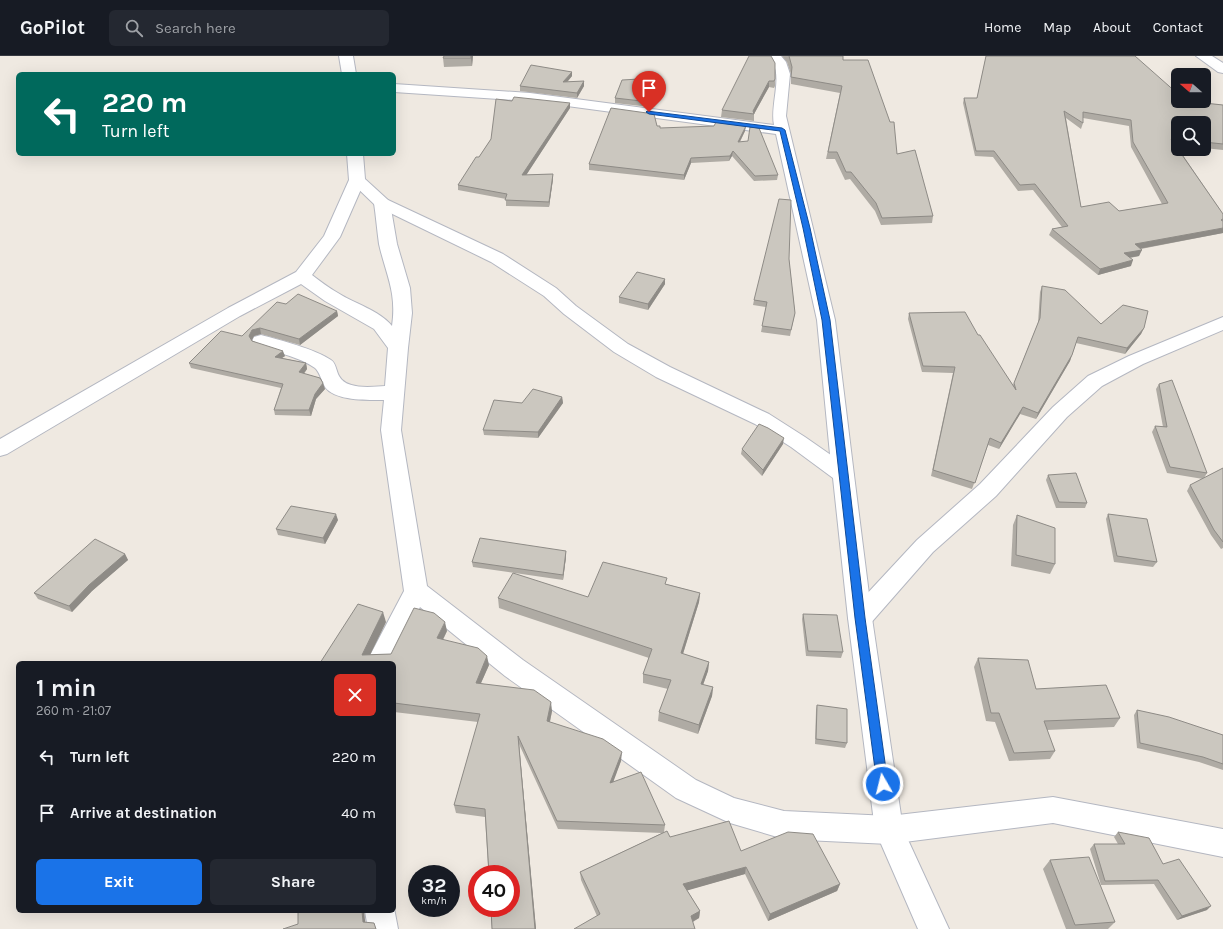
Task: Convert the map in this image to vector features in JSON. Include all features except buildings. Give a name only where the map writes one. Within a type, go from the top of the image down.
[{"type":"street","points":[[346,56],[349,72]]},
{"type":"street","points":[[773,56],[779,62],[783,74],[779,116],[826,320],[860,618],[889,830],[934,929]]},
{"type":"street","points":[[1203,56],[1223,69]]},
{"type":"street","points":[[396,88],[530,97],[782,130]]},
{"type":"street","points":[[0,449],[227,316],[302,276],[332,237],[357,180],[355,156]]},
{"type":"street","points":[[357,180],[382,203],[497,258],[550,292],[570,310],[621,348],[663,372],[762,419],[798,442],[843,475]]},
{"type":"street","points":[[381,661],[416,591],[391,430],[402,320],[401,288],[388,244],[382,203]]},
{"type":"street","points":[[302,276],[331,297],[381,325],[398,348]]},
{"type":"street","points":[[860,618],[926,546],[951,521],[988,490],[1008,470],[1051,420],[1095,381],[1136,360],[1223,323]]},
{"type":"street","points":[[261,341],[309,357],[325,365],[330,379],[337,388],[362,393],[394,393]]},
{"type":"street","points":[[416,591],[514,668],[686,789],[730,810],[784,825],[889,830],[1053,810],[1223,844]]},
{"type":"street","points":[[380,913],[383,929]]},
{"type":"route","points":[[649,112],[782,130],[806,228],[826,320],[860,618],[883,784]]}]
